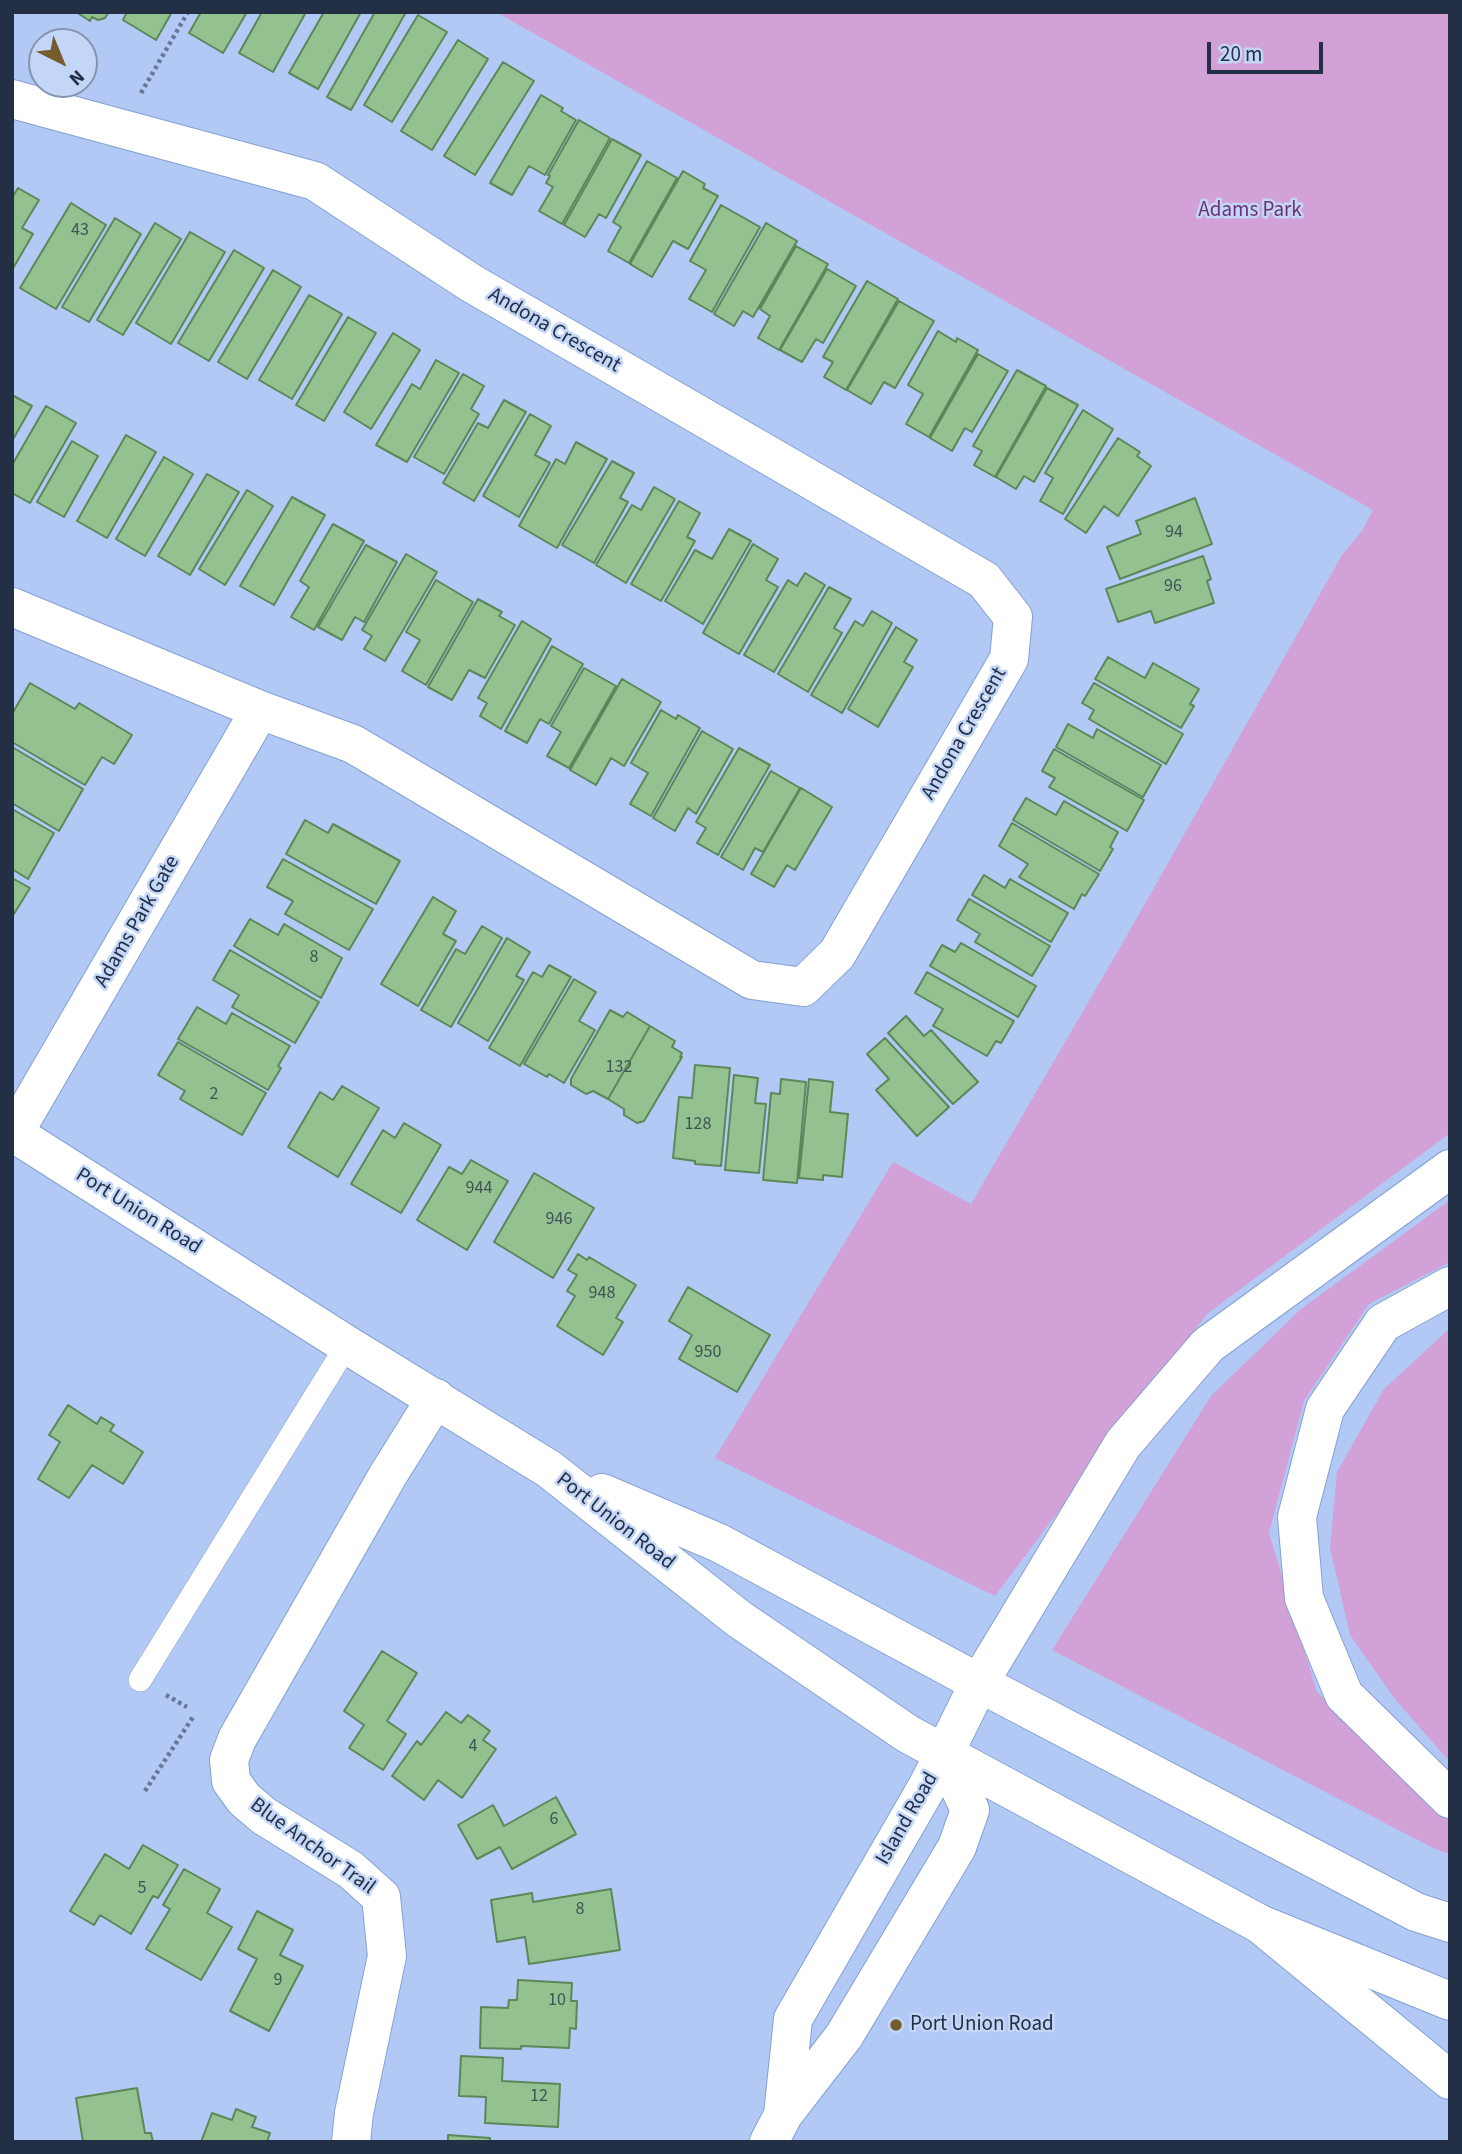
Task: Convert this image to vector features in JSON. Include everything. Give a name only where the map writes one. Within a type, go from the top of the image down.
[{"type":"main road","name":"Andona Crescent","points":[[12,99],[315,181],[471,283],[984,580],[1013,617],[1009,659],[838,954],[803,987],[752,979],[353,744],[260,710],[12,607]]},
{"type":"main road","name":"Adams Park Gate","points":[[13,1133],[260,710]]},
{"type":"main road","name":"Port Union Road","points":[[13,1133],[347,1345],[549,1469],[739,1619],[908,1734],[1260,1924],[1450,2001]]},
{"type":"main road","points":[[944,1754],[979,1683],[1123,1444],[1208,1345],[1450,1169]]},
{"type":"main road","points":[[1450,1286],[1383,1322],[1325,1409],[1297,1517],[1304,1598],[1344,1695],[1450,1798]]},
{"type":"main road","name":"Blue Anchor Trail","points":[[351,2142],[354,2113],[387,1956],[381,1897],[351,1870],[264,1816],[244,1799],[231,1780],[229,1760],[237,1739],[388,1475],[436,1398]]},
{"type":"main road","name":"Port Union Road","points":[[549,1469],[719,1544],[1416,1912],[1450,1923]]},
{"type":"main road","name":"Island Road","points":[[776,2129],[793,2019],[944,1754]]},
{"type":"main road","name":"Island Road","points":[[776,2129],[844,2036],[957,1847],[970,1810],[944,1754]]},
{"type":"main road","points":[[1260,1924],[1450,2080]]},
{"type":"lane","points":[[140,1680],[347,1345]]},
{"type":"path","points":[[148,80],[188,12]]},
{"type":"path","points":[[145,1791],[193,1717]]},
{"type":"green space","name":"Adams Park","points":[[496,12],[1450,12],[1450,1133],[1207,1314],[995,1596],[715,1458],[893,1162],[971,1204],[1133,925],[1342,555],[1362,531],[1373,510]]},
{"type":"green space","points":[[1450,1200],[1450,1262],[1369,1304],[1304,1401],[1269,1533],[1317,1692],[1450,1821],[1450,1854],[1435,1849],[1052,1650],[1211,1396],[1301,1309]]},
{"type":"green space","points":[[1450,1328],[1450,1762],[1394,1698],[1350,1635],[1330,1548],[1337,1472],[1384,1389]]},
{"type":"building","points":[[76,12],[109,12],[105,18],[98,20],[92,17],[90,21]]},
{"type":"building","points":[[127,12],[172,12],[156,40],[123,20]]},
{"type":"building","points":[[201,12],[247,12],[223,53],[189,33]]},
{"type":"building","points":[[262,12],[306,12],[273,72],[239,53]]},
{"type":"building","points":[[324,12],[361,12],[318,89],[289,73]]},
{"type":"building","points":[[375,12],[406,12],[351,110],[327,97]]},
{"type":"building","points":[[418,15],[447,32],[392,122],[364,105]]},
{"type":"building","points":[[458,40],[488,59],[432,150],[401,131]]},
{"type":"building","points":[[503,62],[534,81],[475,175],[444,156]]},
{"type":"building","points":[[541,95],[563,108],[561,111],[576,120],[545,175],[529,166],[512,195],[490,183]]},
{"type":"building","points":[[579,120],[610,138],[562,224],[539,211],[553,187],[546,183],[550,176],[548,175]]},
{"type":"building","points":[[612,139],[641,155],[606,218],[599,214],[585,237],[564,225]]},
{"type":"building","points":[[647,161],[677,178],[629,263],[608,251],[621,227],[613,222]]},
{"type":"building","points":[[683,171],[705,184],[703,188],[718,196],[688,249],[673,241],[652,277],[630,264]]},
{"type":"building","points":[[18,188],[39,200],[22,228],[33,234],[12,270],[12,198]]},
{"type":"building","points":[[71,203],[106,225],[56,309],[20,288]]},
{"type":"building","points":[[721,205],[760,227],[712,312],[689,299],[706,270],[690,261]]},
{"type":"building","points":[[115,218],[141,234],[89,322],[62,307]]},
{"type":"building","points":[[155,223],[181,239],[123,335],[97,320]]},
{"type":"building","points":[[766,223],[797,241],[753,317],[743,311],[734,326],[714,314]]},
{"type":"building","points":[[190,232],[225,252],[171,344],[136,323]]},
{"type":"building","points":[[796,246],[828,264],[779,350],[758,338],[770,316],[760,309]]},
{"type":"building","points":[[234,250],[264,268],[209,361],[178,343]]},
{"type":"building","points":[[827,269],[856,286],[823,343],[816,339],[802,362],[780,350]]},
{"type":"building","points":[[273,270],[301,287],[247,379],[218,362]]},
{"type":"building","points":[[867,281],[898,299],[846,390],[824,377],[833,362],[823,357]]},
{"type":"building","points":[[309,295],[342,314],[292,399],[259,380]]},
{"type":"building","points":[[899,301],[934,321],[895,388],[884,382],[871,404],[847,390]]},
{"type":"building","points":[[348,317],[376,333],[324,421],[296,405]]},
{"type":"building","points":[[938,331],[956,342],[957,338],[978,350],[929,437],[906,424],[923,394],[908,385]]},
{"type":"building","points":[[393,333],[420,350],[371,429],[344,412]]},
{"type":"building","points":[[978,354],[1008,371],[972,432],[965,428],[952,451],[930,438]]},
{"type":"building","points":[[436,360],[459,373],[407,462],[376,445],[412,384],[420,389]]},
{"type":"building","points":[[1017,370],[1046,386],[995,477],[974,465],[982,451],[973,446]]},
{"type":"building","points":[[463,374],[484,386],[471,409],[479,414],[444,474],[414,457]]},
{"type":"building","points":[[1047,388],[1078,405],[1034,482],[1024,476],[1016,489],[996,477]]},
{"type":"building","points":[[12,395],[32,406],[12,441]]},
{"type":"building","points":[[504,400],[526,412],[474,501],[443,483],[478,423],[488,428]]},
{"type":"building","points":[[46,406],[76,423],[30,503],[12,493],[12,465]]},
{"type":"building","points":[[1083,410],[1113,429],[1063,514],[1040,501],[1053,478],[1045,473]]},
{"type":"building","points":[[530,414],[551,426],[535,455],[550,463],[519,517],[483,496]]},
{"type":"building","points":[[126,435],[156,452],[107,538],[77,521]]},
{"type":"building","points":[[1118,438],[1140,452],[1137,456],[1151,466],[1118,516],[1104,506],[1086,533],[1065,519]]},
{"type":"building","points":[[72,441],[98,456],[64,517],[37,502]]},
{"type":"building","points":[[576,442],[607,459],[557,548],[519,526],[556,459],[565,464]]},
{"type":"building","points":[[164,457],[193,474],[145,556],[116,539]]},
{"type":"building","points":[[612,461],[634,473],[620,498],[628,502],[594,563],[562,545]]},
{"type":"building","points":[[207,474],[239,492],[190,575],[158,556]]},
{"type":"building","points":[[654,487],[675,499],[626,583],[596,565],[632,505],[641,510]]},
{"type":"building","points":[[247,490],[273,506],[225,585],[199,569]]},
{"type":"building","points":[[292,497],[325,515],[274,605],[240,586]]},
{"type":"building","points":[[1195,498],[1212,544],[1120,579],[1107,547],[1141,534],[1136,521]]},
{"type":"building","points":[[679,501],[700,513],[687,537],[695,541],[661,601],[631,584]]},
{"type":"building","points":[[333,524],[364,541],[314,630],[291,617],[309,587],[300,581]]},
{"type":"building","points":[[729,529],[751,541],[703,624],[665,601],[695,550],[712,559]]},
{"type":"building","points":[[753,544],[778,559],[766,580],[778,587],[739,654],[703,633]]},
{"type":"building","points":[[366,545],[397,562],[364,622],[355,617],[342,640],[318,627]]},
{"type":"building","points":[[406,554],[437,572],[385,661],[364,649],[372,636],[362,630]]},
{"type":"building","points":[[1203,556],[1211,579],[1207,581],[1214,603],[1155,623],[1151,611],[1118,622],[1106,589]]},
{"type":"building","points":[[805,573],[825,585],[774,672],[744,655],[788,580],[797,586]]},
{"type":"building","points":[[436,580],[473,602],[426,685],[402,671],[420,640],[406,632]]},
{"type":"building","points":[[829,587],[851,599],[834,628],[842,633],[808,692],[778,674]]},
{"type":"building","points":[[478,599],[502,612],[499,616],[515,625],[485,678],[469,670],[452,700],[428,687]]},
{"type":"building","points":[[872,611],[892,623],[842,713],[811,695],[855,621],[863,626]]},
{"type":"building","points":[[522,621],[551,639],[501,729],[480,716],[487,703],[478,698]]},
{"type":"building","points":[[896,627],[917,640],[904,662],[913,667],[878,727],[848,709]]},
{"type":"building","points":[[552,646],[583,664],[549,724],[540,719],[527,743],[505,731]]},
{"type":"building","points":[[1108,657],[1145,678],[1153,663],[1199,689],[1190,704],[1194,706],[1181,728],[1095,679]]},
{"type":"building","points":[[584,668],[616,686],[569,768],[547,756],[561,732],[551,726]]},
{"type":"building","points":[[622,679],[661,702],[624,766],[611,758],[596,785],[570,770]]},
{"type":"building","points":[[30,683],[75,709],[79,703],[132,735],[114,764],[102,757],[85,785],[12,742],[12,714]]},
{"type":"building","points":[[1094,683],[1183,734],[1166,764],[1089,719],[1094,710],[1082,703]]},
{"type":"building","points":[[661,710],[676,719],[678,715],[700,728],[651,816],[630,804],[648,773],[631,763]]},
{"type":"building","points":[[1068,724],[1093,738],[1097,729],[1161,765],[1143,797],[1056,747]]},
{"type":"building","points":[[702,731],[733,749],[696,814],[688,808],[675,831],[653,818]]},
{"type":"building","points":[[12,747],[83,789],[59,831],[12,803]]},
{"type":"building","points":[[739,748],[770,765],[718,855],[697,843],[706,828],[696,822]]},
{"type":"building","points":[[1054,749],[1144,800],[1127,831],[1049,787],[1055,778],[1042,771]]},
{"type":"building","points":[[771,771],[800,788],[763,852],[755,848],[743,870],[721,857]]},
{"type":"building","points":[[801,788],[832,807],[795,870],[787,865],[774,887],[751,874]]},
{"type":"building","points":[[1026,798],[1056,815],[1064,801],[1118,832],[1110,847],[1113,849],[1100,871],[1013,820]]},
{"type":"building","points":[[12,809],[54,833],[28,879],[12,869]]},
{"type":"building","points":[[305,820],[328,833],[333,824],[400,861],[376,904],[286,854]]},
{"type":"building","points":[[1012,823],[1099,874],[1085,896],[1082,894],[1074,909],[1019,877],[1028,864],[999,846]]},
{"type":"building","points":[[283,859],[373,909],[349,950],[285,914],[293,901],[267,887]]},
{"type":"building","points":[[984,875],[1005,888],[1010,879],[1068,913],[1051,942],[972,895]]},
{"type":"building","points":[[12,878],[30,888],[12,917]]},
{"type":"building","points":[[433,897],[456,911],[443,934],[456,941],[418,1006],[381,984]]},
{"type":"building","points":[[969,899],[1050,946],[1032,976],[975,942],[980,934],[957,920]]},
{"type":"building","points":[[250,919],[278,935],[284,924],[342,958],[321,998],[234,946]]},
{"type":"building","points":[[482,926],[502,938],[451,1027],[421,1010],[456,949],[465,954]]},
{"type":"building","points":[[507,938],[530,952],[516,976],[524,980],[488,1041],[458,1023]]},
{"type":"building","points":[[961,943],[1036,986],[1018,1017],[930,966],[942,945],[955,952]]},
{"type":"building","points":[[230,950],[319,1002],[295,1043],[232,1007],[239,995],[213,980]]},
{"type":"building","points":[[549,965],[571,977],[520,1066],[489,1048],[533,972],[542,977]]},
{"type":"building","points":[[927,972],[1014,1021],[1001,1043],[996,1041],[987,1056],[933,1026],[943,1009],[915,993]]},
{"type":"building","points":[[574,979],[596,992],[579,1021],[595,1030],[564,1083],[524,1064]]},
{"type":"building","points":[[197,1007],[226,1024],[232,1013],[290,1046],[268,1090],[178,1039]]},
{"type":"building","points":[[610,1010],[623,1017],[627,1012],[650,1026],[608,1099],[593,1091],[586,1094],[571,1085],[571,1079]]},
{"type":"building","points":[[906,1016],[924,1036],[931,1030],[978,1082],[953,1104],[888,1033]]},
{"type":"building","points":[[650,1026],[675,1041],[672,1047],[682,1053],[682,1057],[644,1121],[637,1123],[624,1115],[624,1109],[608,1099]]},
{"type":"building","points":[[885,1038],[949,1107],[917,1136],[876,1090],[889,1079],[867,1054]]},
{"type":"building","points":[[178,1042],[266,1093],[242,1135],[180,1099],[185,1091],[158,1075]]},
{"type":"building","points":[[695,1065],[730,1068],[721,1166],[695,1164],[695,1161],[673,1158],[679,1097],[692,1098]]},
{"type":"building","points":[[734,1075],[758,1078],[755,1103],[766,1104],[759,1173],[725,1170]]},
{"type":"building","points":[[781,1079],[806,1082],[797,1183],[763,1180],[771,1093],[780,1094]]},
{"type":"building","points":[[809,1079],[833,1082],[830,1112],[848,1114],[842,1177],[823,1175],[823,1180],[799,1178]]},
{"type":"building","points":[[342,1086],[379,1108],[338,1177],[288,1147],[320,1092],[333,1100]]},
{"type":"building","points":[[404,1123],[441,1145],[401,1213],[351,1184],[383,1130],[395,1138]]},
{"type":"building","points":[[471,1160],[508,1181],[467,1250],[417,1220],[449,1167],[462,1174]]},
{"type":"building","points":[[534,1173],[594,1208],[553,1278],[494,1242]]},
{"type":"building","points":[[578,1254],[587,1260],[589,1257],[636,1285],[616,1318],[623,1322],[603,1355],[557,1326],[575,1296],[567,1291],[577,1275],[568,1270]]},
{"type":"building","points":[[688,1287],[770,1335],[737,1392],[679,1359],[692,1335],[669,1321]]},
{"type":"building","points":[[68,1405],[97,1424],[101,1417],[114,1425],[110,1431],[143,1452],[123,1484],[92,1465],[69,1498],[38,1479],[60,1442],[49,1435]]},
{"type":"building","points":[[382,1651],[417,1673],[387,1721],[406,1734],[383,1770],[349,1748],[364,1725],[344,1711]]},
{"type":"building","points":[[446,1712],[461,1723],[468,1715],[490,1731],[483,1740],[496,1749],[462,1798],[438,1780],[424,1800],[392,1776],[417,1741],[421,1745]]},
{"type":"building","points":[[556,1797],[576,1834],[512,1869],[500,1847],[477,1859],[458,1825],[493,1805],[504,1826]]},
{"type":"building","points":[[143,1845],[178,1865],[158,1898],[153,1896],[131,1934],[100,1915],[94,1925],[70,1911],[105,1854],[129,1869]]},
{"type":"building","points":[[184,1869],[220,1889],[207,1913],[232,1927],[201,1980],[146,1949],[170,1909],[163,1905]]},
{"type":"building","points":[[611,1889],[620,1950],[529,1964],[525,1937],[497,1942],[491,1900],[532,1893],[533,1902]]},
{"type":"building","points":[[257,1911],[293,1930],[280,1955],[303,1966],[269,2031],[230,2011],[257,1959],[238,1949]]},
{"type":"building","points":[[518,1980],[572,1983],[571,2001],[577,2001],[576,2029],[570,2028],[569,2048],[480,2048],[481,2007],[508,2008],[509,2000],[517,2000]]},
{"type":"building","points":[[461,2056],[503,2058],[502,2081],[560,2084],[558,2127],[485,2123],[486,2097],[459,2096]]},
{"type":"building","points":[[137,2088],[145,2133],[151,2133],[153,2142],[83,2142],[76,2098]]},
{"type":"building","points":[[236,2109],[256,2117],[252,2127],[270,2133],[267,2142],[201,2142],[212,2113],[232,2120]]},
{"type":"building","points":[[448,2135],[490,2138],[490,2142],[448,2142]]},
{"type":"place","name":"Port Union Road","points":[[896,2025]]}]
